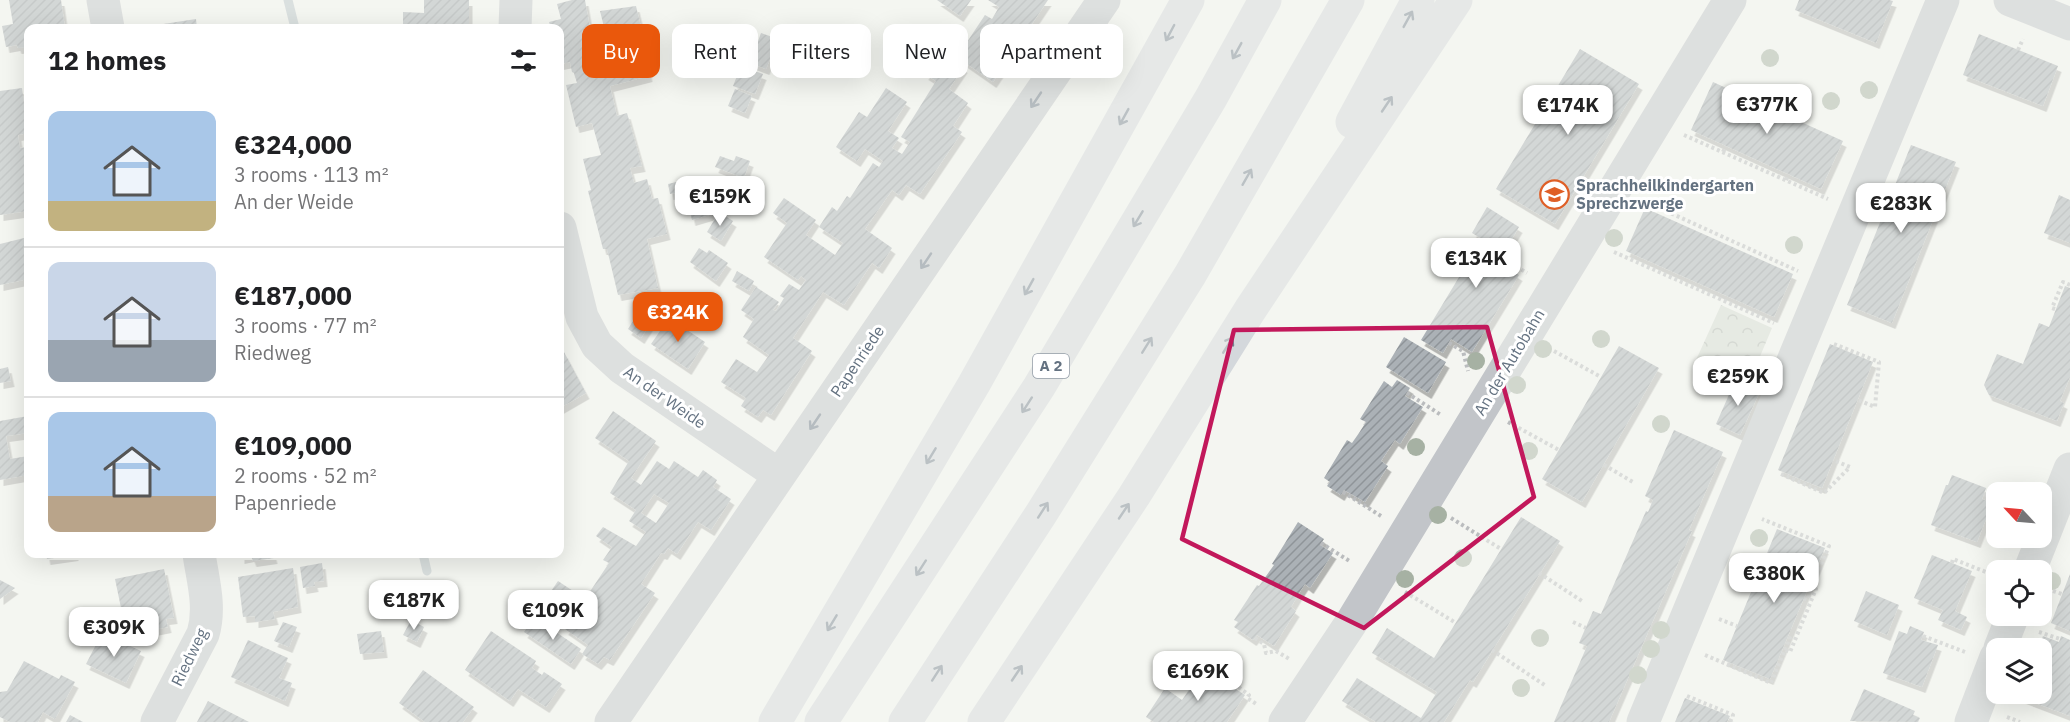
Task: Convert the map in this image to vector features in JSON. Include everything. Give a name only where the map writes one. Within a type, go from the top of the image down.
[{"type":"highway","points":[[775,722],[974,384],[1188,0]]},
{"type":"highway","name":"A 2","points":[[821,722],[1039,387],[1210,98],[1265,0]]},
{"type":"highway","points":[[905,722],[1053,494],[1184,285],[1348,0]]},
{"type":"highway","points":[[1250,310],[1418,0]]},
{"type":"highway","points":[[984,722],[1134,496],[1250,310],[1456,0]]},
{"type":"street","points":[[103,0],[107,24]]},
{"type":"street","points":[[515,24],[516,0]]},
{"type":"street","name":"Papenriede","points":[[611,722],[1104,0]]},
{"type":"street","name":"An der Autobahn","points":[[1275,716],[1346,631],[1730,0]]},
{"type":"street","points":[[1643,722],[1943,0]]},
{"type":"street","points":[[2010,0],[2070,24]]},
{"type":"street","name":"An der Weide","points":[[564,244],[582,317],[597,345],[622,368],[779,475]]},
{"type":"street","points":[[2035,560],[2070,469]]},
{"type":"street","name":"Riedweg","points":[[157,722],[203,634],[208,619],[199,558]]},
{"type":"street","points":[[1971,722],[1986,683]]},
{"type":"path","points":[[1680,133],[1833,201]]},
{"type":"path","points":[[1723,152],[1726,146]]},
{"type":"path","points":[[1786,180],[1789,174]]},
{"type":"path","points":[[1638,198],[1683,222],[1804,274]]},
{"type":"path","points":[[1609,250],[1783,327]]},
{"type":"path","points":[[1501,258],[1533,277]]},
{"type":"path","points":[[2055,309],[2052,308],[2063,282],[2070,285]]},
{"type":"path","points":[[1829,341],[1879,362],[1875,407],[1858,400]]},
{"type":"path","points":[[1449,343],[1463,351],[1467,370],[1473,374]]},
{"type":"path","points":[[1548,348],[1601,377]]},
{"type":"path","points":[[1407,393],[1448,419]]},
{"type":"path","points":[[1502,418],[1559,450]]},
{"type":"path","points":[[1774,472],[1824,493],[1850,467],[1833,460]]},
{"type":"path","points":[[1604,465],[1633,482]]},
{"type":"path","points":[[1343,492],[1386,520]]},
{"type":"path","points":[[1446,514],[1501,549]]},
{"type":"path","points":[[1760,518],[1829,546],[1807,600],[1804,598]]},
{"type":"path","points":[[1321,543],[1357,567]]},
{"type":"path","points":[[1735,552],[1763,564]]},
{"type":"path","points":[[1952,563],[1953,560],[1986,572]]},
{"type":"path","points":[[1539,573],[1582,601]]},
{"type":"path","points":[[1785,650],[1790,652],[1816,589],[1812,587]]},
{"type":"path","points":[[1400,588],[1456,623]]},
{"type":"path","points":[[1710,615],[1737,626]]},
{"type":"path","points":[[1573,622],[1586,628]]},
{"type":"path","points":[[1923,636],[1931,639]]},
{"type":"path","points":[[1695,651],[1772,683],[1790,638],[1788,637]]},
{"type":"path","points":[[2053,637],[2060,639]]},
{"type":"path","points":[[1255,638],[1264,644],[1266,653],[1276,651],[1296,663]]},
{"type":"path","points":[[1492,650],[1546,686]]},
{"type":"path","points":[[1229,680],[1249,695],[1247,698],[1275,716]]},
{"type":"path","points":[[1678,692],[1733,715],[1730,722]]},
{"type":"highlighted area","points":[[1487,327],[1534,497],[1364,628],[1182,539],[1234,330]]},
{"type":"green space","points":[[1721,305],[1772,328],[1750,380],[1737,373],[1734,377],[1696,360]]},
{"type":"building","points":[[9,0],[61,0],[64,24],[24,24],[24,47],[18,48],[17,45],[6,47],[2,26],[13,24]]},
{"type":"building","points":[[424,0],[469,0],[469,24],[403,24],[403,12],[424,13]]},
{"type":"building","points":[[572,0],[585,0],[589,24],[582,24],[582,78],[641,78],[610,86],[617,116],[627,113],[642,166],[630,168],[634,183],[647,179],[652,199],[658,198],[667,234],[647,239],[658,288],[618,295],[607,249],[603,249],[588,191],[591,190],[583,159],[601,155],[592,123],[576,127],[566,85],[577,83],[570,62],[564,63],[564,24],[550,24],[549,22],[561,19],[557,4]]},
{"type":"building","points":[[937,0],[971,0],[960,16]]},
{"type":"building","points":[[988,0],[1048,0],[1032,24],[980,24],[980,73],[968,65],[968,40],[985,15],[992,19],[999,7]]},
{"type":"building","points":[[1799,0],[1893,1],[1876,43],[1795,10]]},
{"type":"building","points":[[636,6],[640,24],[603,24],[600,11]]},
{"type":"building","points":[[196,19],[197,24],[164,24]]},
{"type":"building","points":[[761,33],[770,36],[770,59],[766,69],[758,66],[758,41]]},
{"type":"building","points":[[1979,34],[2058,66],[2043,106],[1963,75]]},
{"type":"building","points":[[1580,49],[1639,84],[1555,224],[1496,189]]},
{"type":"building","points":[[758,72],[763,74],[755,94],[733,86],[736,78],[758,78]]},
{"type":"building","points":[[931,78],[956,78],[949,89],[968,103],[953,126],[962,132],[920,194],[906,185],[899,195],[892,190],[865,229],[892,248],[879,268],[872,263],[844,305],[823,292],[793,338],[812,351],[771,415],[763,410],[758,417],[741,406],[746,398],[721,382],[736,359],[757,372],[769,355],[743,337],[754,319],[741,310],[756,287],[779,302],[773,310],[776,311],[784,298],[780,296],[789,284],[799,290],[806,280],[801,276],[798,280],[764,257],[787,223],[773,213],[784,198],[816,220],[806,235],[835,255],[843,243],[819,227],[832,207],[837,211],[847,196],[850,198],[873,163],[879,167],[883,161],[865,149],[857,161],[836,147],[859,112],[867,117],[886,88],[907,102],[888,131],[899,138],[892,148],[902,154],[910,142],[901,137],[936,81]]},
{"type":"building","points":[[1713,82],[1843,141],[1821,189],[1691,130]]},
{"type":"building","points":[[22,88],[24,134],[18,135],[20,148],[24,148],[24,212],[0,215],[0,91]]},
{"type":"building","points":[[735,89],[752,96],[745,113],[728,106]]},
{"type":"building","points":[[1911,145],[1956,162],[1892,323],[1847,305]]},
{"type":"building","points":[[720,156],[734,161],[736,156],[750,161],[744,178],[715,167]]},
{"type":"building","points":[[689,179],[691,190],[670,194],[668,184]]},
{"type":"building","points":[[714,188],[719,212],[692,220],[686,195]]},
{"type":"building","points":[[2059,195],[2070,200],[2070,243],[2044,233]]},
{"type":"building","points":[[1487,207],[1519,227],[1498,262],[1519,275],[1472,352],[1451,339],[1443,353],[1421,340],[1476,249],[1486,255],[1492,245],[1472,233]]},
{"type":"building","points":[[1645,208],[1793,274],[1774,317],[1626,251]]},
{"type":"building","points":[[719,212],[733,221],[721,241],[707,232]]},
{"type":"building","points":[[24,238],[24,280],[0,285],[0,244]]},
{"type":"building","points":[[699,248],[707,253],[709,250],[728,263],[716,281],[690,262]]},
{"type":"building","points":[[737,271],[754,281],[749,291],[732,281]]},
{"type":"building","points":[[2065,286],[2070,288],[2070,377],[2060,401],[2064,403],[2057,421],[1989,395],[1984,385],[1997,354],[2023,364],[2039,323],[2049,327]]},
{"type":"building","points":[[650,294],[664,302],[641,338],[628,329]]},
{"type":"building","points":[[669,318],[705,342],[688,369],[651,344]]},
{"type":"building","points":[[1404,337],[1446,362],[1428,393],[1386,367]]},
{"type":"building","points":[[1830,344],[1873,362],[1822,488],[1778,470]]},
{"type":"building","points":[[1619,346],[1659,368],[1582,502],[1542,479]]},
{"type":"building","points":[[564,352],[586,393],[564,406]]},
{"type":"building","points":[[8,367],[11,381],[0,383],[0,369]]},
{"type":"building","points":[[1736,379],[1761,389],[1740,435],[1716,424]]},
{"type":"building","points":[[1397,380],[1410,388],[1405,396],[1423,407],[1400,444],[1395,440],[1381,461],[1388,466],[1365,502],[1344,490],[1341,495],[1327,486],[1330,482],[1324,478],[1347,440],[1352,443],[1366,422],[1360,419],[1384,381],[1392,387]]},
{"type":"building","points":[[613,411],[656,441],[631,478],[641,485],[657,461],[669,469],[674,461],[698,477],[703,470],[717,480],[713,487],[731,499],[711,530],[698,522],[677,554],[668,548],[664,554],[661,553],[641,584],[655,593],[610,660],[604,657],[598,664],[582,654],[588,645],[565,629],[572,619],[559,609],[563,604],[549,594],[558,581],[585,599],[609,563],[603,560],[612,547],[596,536],[603,527],[636,546],[646,532],[629,521],[636,510],[610,493],[629,461],[595,438]],"holes":[[[654,494],[669,503],[656,523],[641,513]]]},
{"type":"building","points":[[24,417],[24,434],[6,436],[10,459],[24,457],[24,476],[0,480],[0,421]]},
{"type":"building","points":[[1674,430],[1723,452],[1689,530],[1692,531],[1609,722],[1554,722],[1587,646],[1579,643],[1593,611],[1601,614],[1646,511],[1648,512],[1653,500],[1645,496]]},
{"type":"building","points":[[1952,475],[1986,488],[1982,499],[1986,500],[1986,519],[1977,542],[1931,525],[1946,485]]},
{"type":"building","points":[[1521,517],[1560,541],[1473,682],[1470,680],[1444,722],[1376,722],[1342,701],[1357,678],[1421,718],[1437,692],[1372,653],[1387,628],[1434,658]]},
{"type":"building","points":[[1298,522],[1324,539],[1320,545],[1333,553],[1310,588],[1305,584],[1301,590],[1291,607],[1296,611],[1274,646],[1257,635],[1253,640],[1234,627],[1238,622],[1234,620],[1257,585],[1259,586],[1274,565],[1272,564]]},
{"type":"building","points":[[1777,529],[1825,548],[1770,679],[1723,660]]},
{"type":"building","points":[[1932,555],[1972,571],[1955,611],[1967,617],[1961,630],[1938,620],[1943,610],[1914,598]]},
{"type":"building","points":[[252,558],[274,558],[253,561]]},
{"type":"building","points":[[322,563],[324,581],[314,582],[315,586],[303,588],[300,567]]},
{"type":"building","points":[[293,568],[298,607],[273,612],[275,619],[255,622],[255,616],[243,617],[238,577]]},
{"type":"building","points":[[164,569],[174,618],[166,619],[168,627],[138,633],[136,624],[125,627],[115,579]]},
{"type":"building","points":[[2070,574],[2070,631],[2052,623]]},
{"type":"building","points":[[0,580],[15,588],[0,599]]},
{"type":"building","points":[[1866,591],[1899,605],[1887,635],[1854,621]]},
{"type":"building","points":[[533,619],[581,649],[571,664],[524,632]]},
{"type":"building","points":[[411,620],[424,627],[417,642],[403,635]]},
{"type":"building","points":[[283,622],[297,627],[289,647],[274,641]]},
{"type":"building","points":[[1910,626],[1924,632],[1921,640],[1938,645],[1922,687],[1883,673],[1899,631],[1907,634]]},
{"type":"building","points":[[381,631],[384,652],[360,654],[357,634]]},
{"type":"building","points":[[491,631],[536,661],[532,668],[542,675],[544,672],[562,684],[546,707],[518,689],[510,701],[465,670]]},
{"type":"building","points":[[102,633],[141,651],[126,683],[86,664]]},
{"type":"building","points":[[2061,636],[2070,640],[2070,716],[2038,704],[2052,704],[2052,639],[2059,642]]},
{"type":"building","points":[[248,640],[288,658],[279,678],[292,683],[285,701],[231,677]]},
{"type":"building","points":[[24,661],[59,679],[61,675],[75,682],[55,719],[43,712],[38,722],[10,722],[0,717],[0,692],[7,691]]},
{"type":"building","points":[[1204,668],[1245,695],[1227,722],[1154,722],[1146,717],[1165,688],[1182,700]]},
{"type":"building","points":[[423,670],[474,707],[463,722],[425,722],[399,703]]},
{"type":"building","points":[[1864,689],[1915,711],[1913,715],[1920,718],[1918,722],[1850,721]]},
{"type":"building","points":[[1685,698],[1730,716],[1727,722],[1675,722]]},
{"type":"building","points":[[208,701],[249,722],[197,722]]},
{"type":"building","points":[[70,715],[83,722],[66,722]]},
{"type":"waterway","points":[[288,0],[294,24]]},
{"type":"waterway","points":[[424,558],[427,571]]},
{"type":"place","name":"Sprachheilkindergarten Sprechzwerge","points":[[1555,194]]}]
